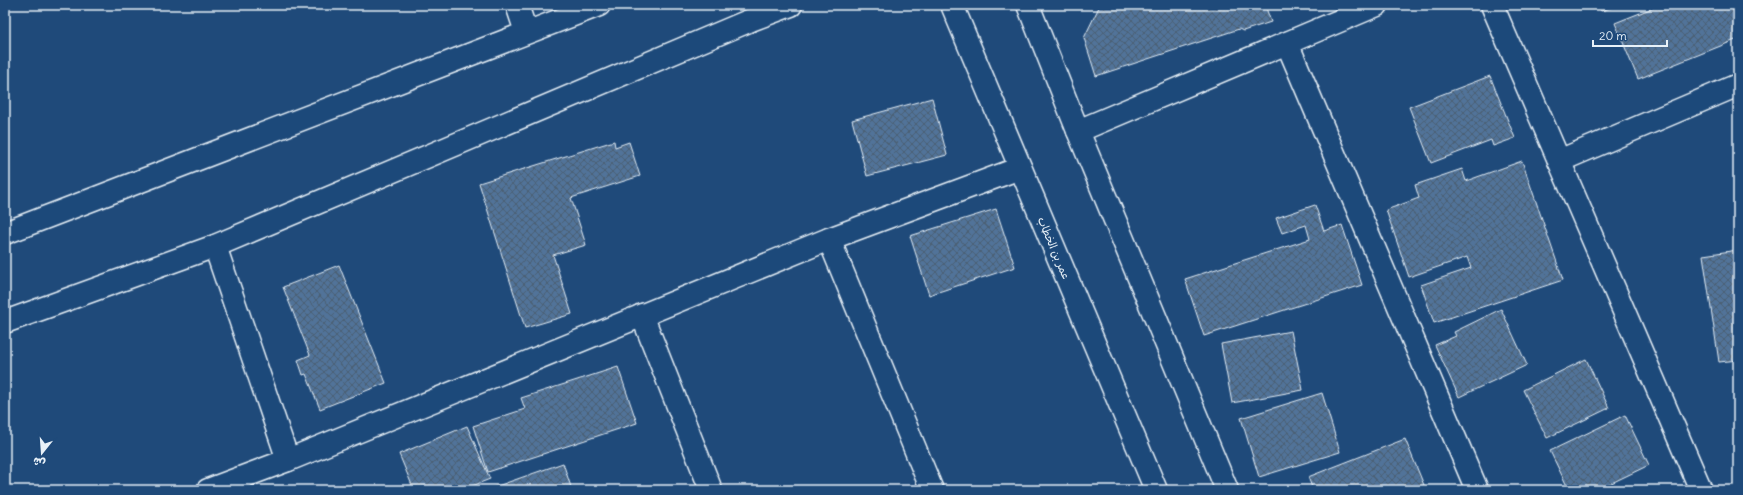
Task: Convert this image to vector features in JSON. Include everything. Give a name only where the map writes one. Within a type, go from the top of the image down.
[{"type":"street","points":[[517,5],[526,32]]},
{"type":"street","points":[[5,233],[599,5]]},
{"type":"street","points":[[5,322],[215,246],[729,29],[791,5]]},
{"type":"street","name":"عمر بن الخطاب","points":[[952,5],[1156,490]]},
{"type":"street","points":[[1028,5],[1078,132],[1227,490]]},
{"type":"street","points":[[1078,132],[1377,5]]},
{"type":"street","points":[[1492,5],[1701,490]]},
{"type":"street","points":[[1287,43],[1477,490]]},
{"type":"street","points":[[1559,161],[1738,85]]},
{"type":"street","points":[[208,490],[288,460],[829,239],[1020,168]]},
{"type":"street","points":[[829,239],[932,490]]},
{"type":"street","points":[[215,246],[288,460]]},
{"type":"street","points":[[642,315],[711,490]]},
{"type":"building","points":[[1100,5],[1265,5],[1271,22],[1243,31],[1239,29],[1096,76],[1084,38]]},
{"type":"building","points":[[1599,5],[1620,5],[1601,11]]},
{"type":"building","points":[[1660,5],[1738,5],[1738,39],[1638,79],[1615,23]]},
{"type":"building","points":[[1490,76],[1515,138],[1493,146],[1491,140],[1431,163],[1409,107]]},
{"type":"building","points":[[932,98],[947,155],[867,176],[852,120]]},
{"type":"building","points":[[614,141],[615,147],[629,142],[640,176],[571,198],[586,245],[553,255],[572,314],[525,328],[479,183]]},
{"type":"building","points":[[1522,161],[1563,280],[1434,323],[1421,285],[1471,268],[1467,257],[1409,277],[1386,210],[1419,198],[1415,185],[1462,169],[1466,181]]},
{"type":"building","points":[[1315,205],[1324,231],[1342,225],[1362,285],[1204,336],[1185,279],[1310,239],[1306,225],[1282,233],[1276,218]]},
{"type":"building","points":[[996,209],[1015,267],[929,295],[910,236]]},
{"type":"building","points":[[1738,250],[1738,360],[1719,362],[1703,255]]},
{"type":"building","points":[[339,265],[386,383],[320,409],[306,374],[303,375],[298,360],[310,355],[283,287]]},
{"type":"building","points":[[1501,309],[1527,365],[1459,397],[1435,345],[1456,336],[1454,332]]},
{"type":"building","points":[[1291,331],[1303,390],[1232,403],[1221,344]]},
{"type":"building","points":[[1586,359],[1609,408],[1547,438],[1523,390]]},
{"type":"building","points":[[618,367],[637,423],[488,472],[473,426],[525,409],[521,398]]},
{"type":"building","points":[[1322,393],[1340,452],[1259,477],[1241,418]]},
{"type":"building","points":[[1625,415],[1649,465],[1597,490],[1569,490],[1550,451]]},
{"type":"building","points":[[467,426],[490,479],[462,490],[414,490],[399,454]]},
{"type":"building","points":[[1405,439],[1426,490],[1313,490],[1308,477]]},
{"type":"building","points":[[563,463],[572,490],[486,490]]}]
